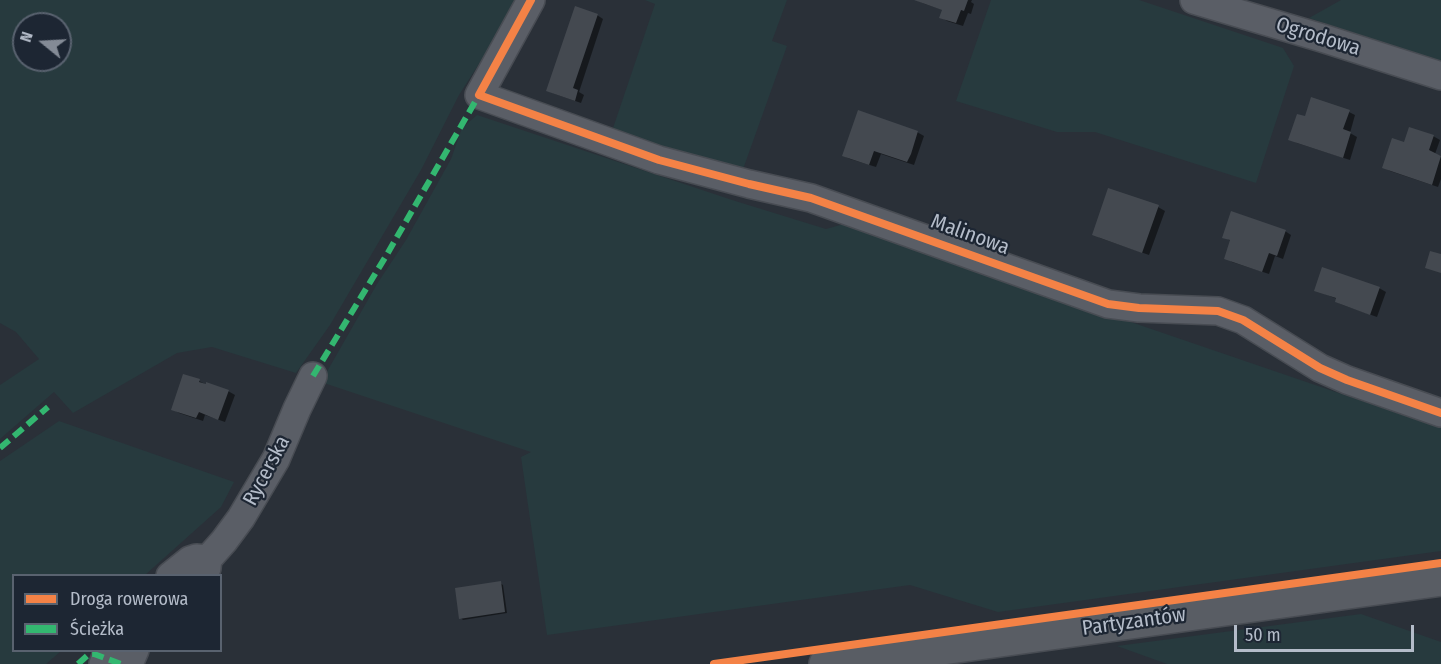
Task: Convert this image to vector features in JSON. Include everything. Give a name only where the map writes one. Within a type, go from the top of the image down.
[{"type":"street","name":"Malinowa","points":[[531,0],[480,95],[659,160],[811,198],[1108,304],[1148,309],[1218,311],[1243,320],[1320,368],[1347,380],[1441,413]]},
{"type":"street","name":"Ogrodowa","points":[[1194,0],[1441,76]]},
{"type":"street","name":"Rycerska","points":[[172,574],[196,558],[206,567],[242,518],[276,459],[313,376]]},
{"type":"street","name":"Partyzantów","points":[[826,664],[933,657],[1441,579]]},
{"type":"green space","points":[[0,0],[520,0],[459,95],[421,170],[330,325],[296,373],[212,347],[177,353],[73,413],[54,392],[0,439],[0,385],[39,359],[16,332],[0,323]]},
{"type":"green space","points":[[645,0],[787,0],[772,41],[787,46],[742,172],[612,131],[655,4]]},
{"type":"green space","points":[[991,0],[1139,0],[1283,48],[1294,66],[1256,183],[1095,132],[1057,132],[956,101]]},
{"type":"green space","points":[[1341,0],[1441,0],[1441,62],[1309,18]]},
{"type":"green space","points":[[477,115],[826,229],[844,224],[1441,428],[1441,551],[998,612],[910,585],[547,635],[521,457],[531,452],[321,382],[377,284],[406,240],[451,159],[462,128]]},
{"type":"green space","points":[[59,421],[234,482],[221,507],[146,574],[12,574],[12,652],[60,652],[46,664],[0,664],[0,461]]},
{"type":"green space","points":[[1361,614],[1441,642],[1441,664],[1167,664],[1117,646]]},
{"type":"building","points":[[914,0],[968,0],[956,23],[939,18],[942,10]]},
{"type":"building","points":[[575,6],[598,14],[573,88],[578,90],[575,101],[546,91]]},
{"type":"building","points":[[1311,97],[1350,110],[1343,129],[1351,132],[1343,158],[1288,140],[1297,114],[1305,116]]},
{"type":"building","points":[[858,110],[918,131],[907,162],[874,151],[869,165],[842,156]]},
{"type":"building","points":[[1409,127],[1434,135],[1429,150],[1441,156],[1432,185],[1382,168],[1392,138],[1404,142]]},
{"type":"building","points":[[1108,188],[1159,205],[1142,253],[1092,235]]},
{"type":"building","points":[[1231,211],[1286,230],[1277,256],[1269,253],[1262,272],[1224,259],[1230,240],[1222,238]]},
{"type":"building","points":[[1430,251],[1441,254],[1441,273],[1425,268]]},
{"type":"building","points":[[1322,267],[1380,287],[1370,315],[1335,302],[1336,298],[1314,291]]},
{"type":"building","points":[[183,374],[200,379],[199,382],[206,384],[206,382],[229,390],[218,420],[199,412],[196,418],[171,410]]},
{"type":"building","points":[[501,581],[505,612],[459,619],[455,588]]},
{"type":"marked path","points":[[313,376],[386,256],[479,95]]},
{"type":"marked path","points":[[0,448],[48,407]]},
{"type":"marked path","points":[[78,664],[89,654],[121,664]]},
{"type":"cycle path","points":[[531,0],[479,95],[659,160],[811,198],[1108,304],[1139,308],[1218,311],[1243,320],[1320,368],[1347,380],[1441,413]]},
{"type":"cycle path","points":[[714,664],[1441,563]]}]
